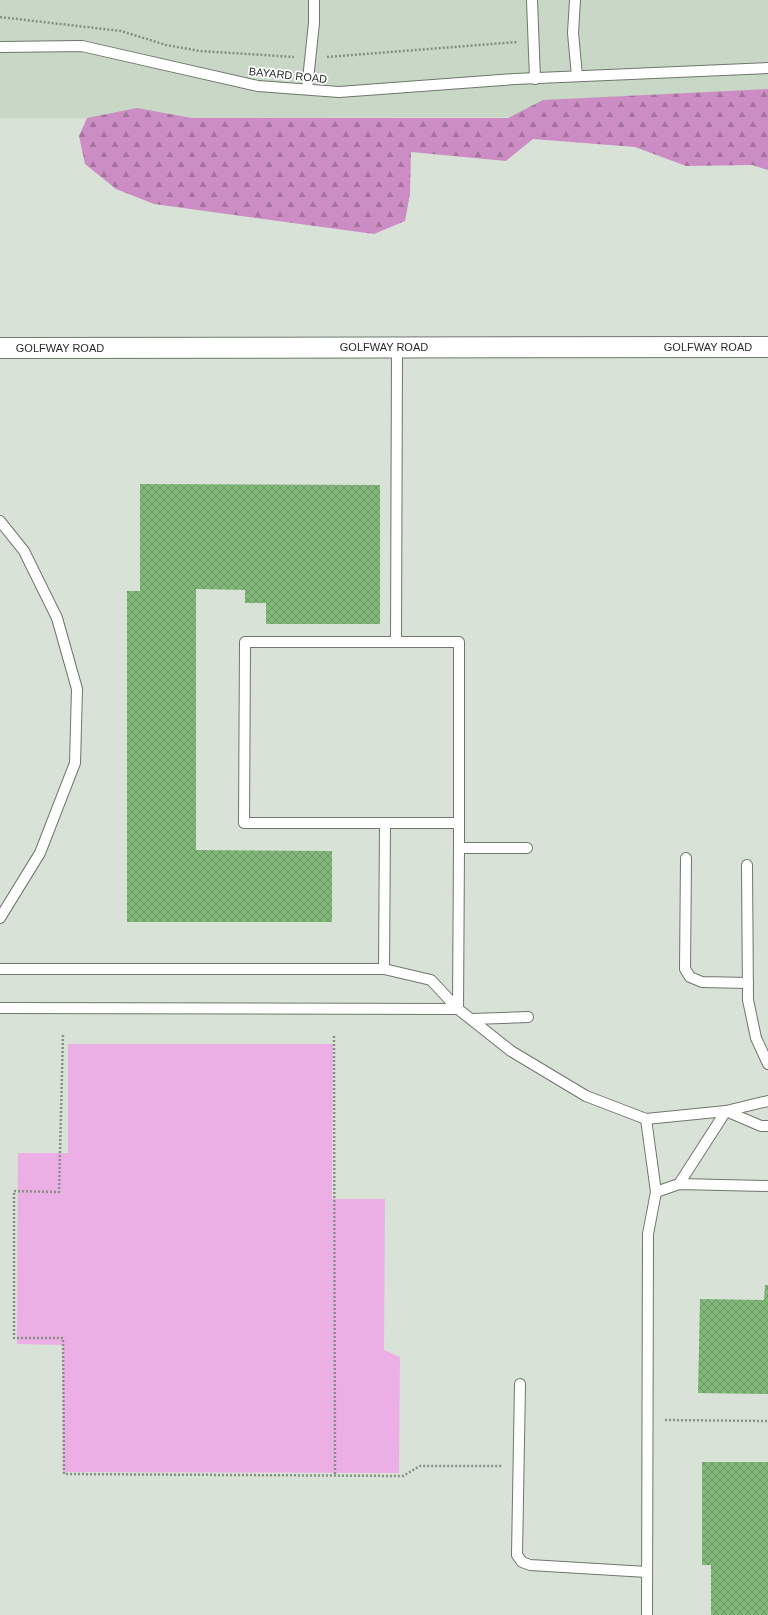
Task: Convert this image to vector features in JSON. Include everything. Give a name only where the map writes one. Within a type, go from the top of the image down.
[{"type":"street","name":"GOLFWAY ROAD","points":[[0,348],[768,347]]},
{"type":"lane","points":[[307,90],[314,23],[314,0]]},
{"type":"lane","points":[[532,0],[535,78]]},
{"type":"lane","points":[[575,0],[573,33],[577,76]]},
{"type":"lane","name":"BAYARD ROAD","points":[[0,47],[82,46],[258,86],[339,92],[535,78],[768,68]]},
{"type":"lane","points":[[396,642],[397,347]]},
{"type":"lane","points":[[0,521],[24,551],[57,618],[77,689],[75,763],[40,853],[0,918]]},
{"type":"lane","points":[[458,1009],[459,848],[459,823],[459,642],[245,642],[244,823],[459,823]]},
{"type":"lane","points":[[384,969],[385,823]]},
{"type":"lane","points":[[459,848],[527,848]]},
{"type":"lane","points":[[686,858],[685,969],[690,977],[702,982],[748,983]]},
{"type":"lane","points":[[747,865],[748,1000],[756,1038],[768,1064]]},
{"type":"lane","points":[[0,969],[384,969],[431,980],[458,1009],[511,1051],[586,1096],[646,1119],[726,1111],[768,1101]]},
{"type":"lane","points":[[0,1008],[458,1009]]},
{"type":"lane","points":[[471,1018],[528,1017]]},
{"type":"lane","points":[[726,1111],[761,1126],[768,1126]]},
{"type":"lane","points":[[679,1184],[726,1111]]},
{"type":"lane","points":[[646,1119],[656,1192],[648,1234],[647,1615]]},
{"type":"lane","points":[[656,1192],[679,1184],[768,1186]]},
{"type":"lane","points":[[520,1384],[517,1555],[522,1562],[530,1565],[647,1572]]},
{"type":"path","points":[[0,17],[121,31],[166,45],[200,51],[290,57]]},
{"type":"path","points":[[342,57],[513,42]]},
{"type":"path","points":[[63,1035],[59,1192],[14,1191],[14,1338],[63,1338],[64,1474],[403,1476],[420,1466],[519,1466]]},
{"type":"path","points":[[334,1036],[335,1475]]},
{"type":"path","points":[[662,1420],[768,1421]]},
{"type":"shaded area","points":[[0,0],[768,0],[768,117],[0,118]]},
{"type":"shaded area","points":[[68,1044],[333,1044],[332,1199],[385,1199],[384,1350],[400,1357],[399,1473],[63,1472],[63,1345],[17,1344],[18,1153],[68,1153]]},
{"type":"green space","points":[[768,89],[768,170],[752,165],[686,166],[635,147],[533,139],[506,161],[411,152],[410,194],[405,221],[374,234],[154,204],[116,189],[85,164],[79,136],[87,118],[137,108],[192,118],[508,118],[543,100]]},
{"type":"building","points":[[140,484],[380,485],[380,624],[266,624],[266,603],[245,603],[245,590],[196,589],[196,850],[332,851],[332,922],[127,922],[127,591],[140,591]]},
{"type":"building","points":[[765,1285],[768,1285],[768,1394],[698,1393],[700,1299],[764,1300]]},
{"type":"building","points":[[702,1462],[768,1462],[768,1615],[711,1615],[711,1565],[702,1565]]}]
